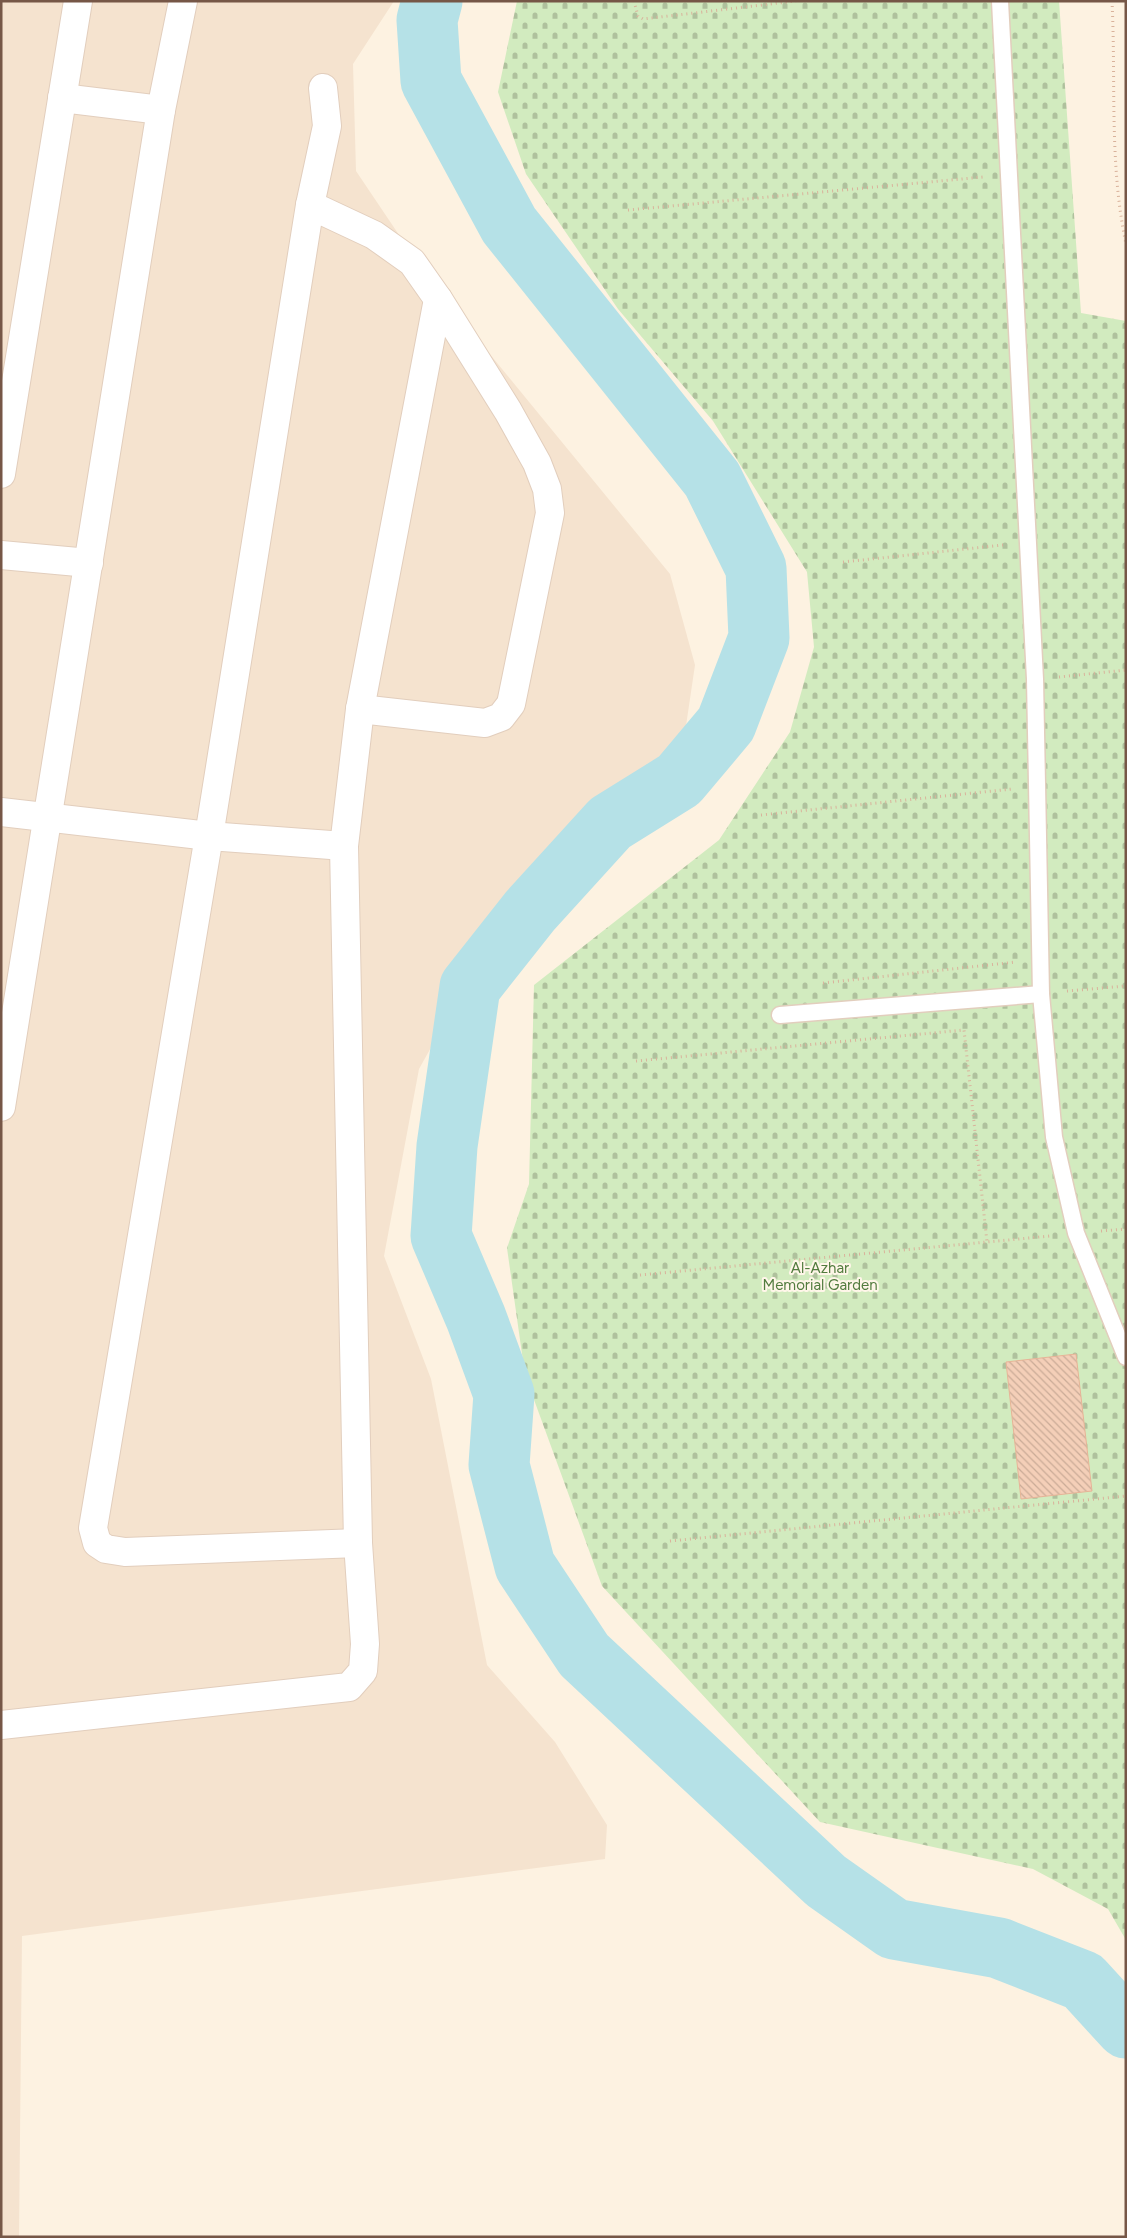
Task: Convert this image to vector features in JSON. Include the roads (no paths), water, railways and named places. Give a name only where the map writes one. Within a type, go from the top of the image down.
[{"type":"street","points":[[1,474],[78,1]]},
{"type":"street","points":[[1,1107],[161,110],[183,1]]},
{"type":"street","points":[[323,88],[327,126],[310,205],[210,836],[93,1528],[97,1542],[106,1549],[125,1552],[358,1543]]},
{"type":"street","points":[[62,98],[161,110]]},
{"type":"street","points":[[310,205],[374,235],[412,262],[438,299],[508,411],[537,463],[547,489],[550,513],[511,704],[501,717],[485,723],[360,709]]},
{"type":"street","points":[[1,1725],[349,1687],[363,1671],[366,1644],[358,1543],[344,846],[360,709],[438,299]]},
{"type":"street","points":[[1,555],[89,563]]},
{"type":"street","points":[[1,812],[210,836],[344,846]]},
{"type":"lane","points":[[1000,1],[1011,175],[1035,679],[1042,994],[1054,1137],[1076,1233],[1126,1357]]},
{"type":"lane","points":[[780,1015],[1042,994]]},
{"type":"waterway","points":[[432,1],[427,20],[431,81],[509,225],[712,479],[756,568],[759,638],[726,724],[679,780],[610,823],[530,911],[470,987],[447,1146],[441,1236],[476,1318],[504,1394],[499,1465],[525,1566],[584,1655],[826,1881],[894,1929],[999,1948],[1083,1981],[1126,2028]]},
{"type":"park label","name":"Al-Azhar Memorial Garden","points":[[820,1276]]}]
